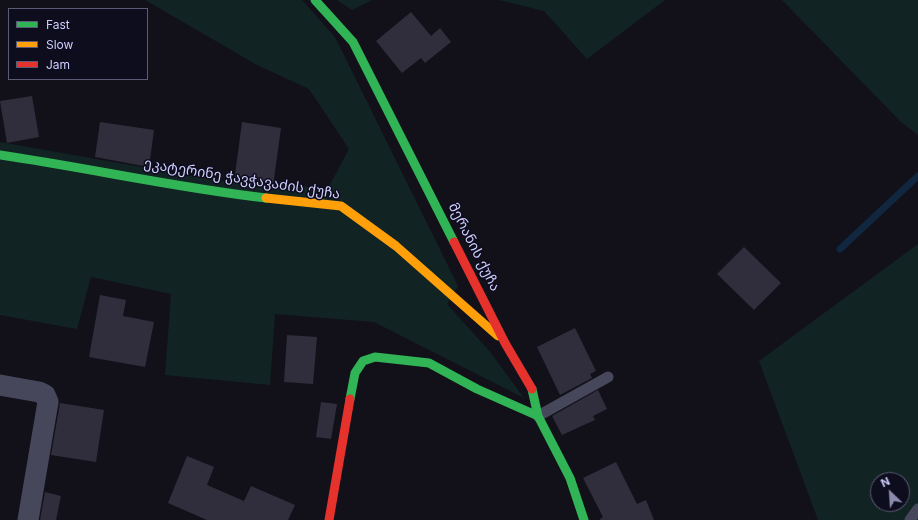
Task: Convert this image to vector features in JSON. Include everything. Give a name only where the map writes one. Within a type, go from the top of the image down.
[{"type":"street","name":"მერანის ქუჩა","points":[[315,0],[353,42],[505,343],[532,390],[538,416],[570,478],[584,520]]},
{"type":"street","name":"ეკატერინე ჭავჭავაძის ქუჩა","points":[[0,155],[63,164],[221,193],[341,206],[396,246],[505,343]]},
{"type":"street","points":[[329,520],[355,373],[363,361],[375,357],[429,363],[477,389],[538,416]]},
{"type":"street","points":[[0,385],[39,392],[48,402],[28,520]]},
{"type":"lane","points":[[538,416],[608,377]]},
{"type":"lane","points":[[910,520],[918,509]]},
{"type":"green space","points":[[145,0],[302,0],[335,37],[458,286],[447,304],[491,353],[524,398],[374,322],[275,314],[270,385],[165,375],[171,294],[91,277],[77,329],[0,315],[0,142],[220,181],[328,188],[349,149],[309,89],[257,65]]},
{"type":"green space","points":[[337,0],[372,0],[352,10]]},
{"type":"green space","points":[[499,0],[665,0],[587,59],[544,11]]},
{"type":"green space","points":[[782,0],[918,0],[918,135],[901,122]]},
{"type":"green space","points":[[918,244],[918,520],[818,520],[759,361]]},
{"type":"building","points":[[411,12],[431,36],[440,28],[451,42],[425,63],[421,58],[402,73],[376,41]]},
{"type":"building","points":[[32,96],[39,137],[7,143],[0,101]]},
{"type":"building","points":[[100,122],[154,130],[149,167],[95,157]]},
{"type":"building","points":[[242,122],[281,128],[273,186],[234,182]]},
{"type":"building","points":[[744,247],[781,283],[754,310],[717,274]]},
{"type":"building","points":[[100,295],[126,300],[123,316],[154,322],[145,367],[89,357]]},
{"type":"building","points":[[575,328],[596,371],[590,374],[592,378],[560,395],[537,347]]},
{"type":"building","points":[[287,335],[317,337],[313,384],[284,382]]},
{"type":"building","points":[[598,390],[607,409],[593,416],[595,420],[562,435],[552,416]]},
{"type":"building","points":[[321,402],[337,404],[331,439],[316,437]]},
{"type":"building","points":[[60,403],[104,410],[96,462],[51,455]]},
{"type":"building","points":[[187,456],[214,467],[207,485],[244,501],[251,486],[295,505],[288,520],[207,520],[168,503]]},
{"type":"building","points":[[616,462],[637,504],[646,500],[654,520],[599,520],[603,517],[583,478]]},
{"type":"building","points":[[45,492],[61,496],[56,520],[40,520]]},
{"type":"waterway","points":[[840,249],[918,176]]},
{"type":"traffic: fast","points":[[315,0],[353,42],[454,242]]},
{"type":"traffic: fast","points":[[0,155],[199,189],[266,198]]},
{"type":"traffic: fast","points":[[350,399],[355,373],[363,361],[375,357],[429,363],[477,389],[538,416]]},
{"type":"traffic: fast","points":[[532,389],[538,416],[570,478],[584,520]]},
{"type":"traffic: slow","points":[[266,198],[341,206],[396,246],[498,336]]},
{"type":"traffic: jam","points":[[454,242],[505,343],[532,389]]},
{"type":"traffic: jam","points":[[329,520],[350,399]]}]
